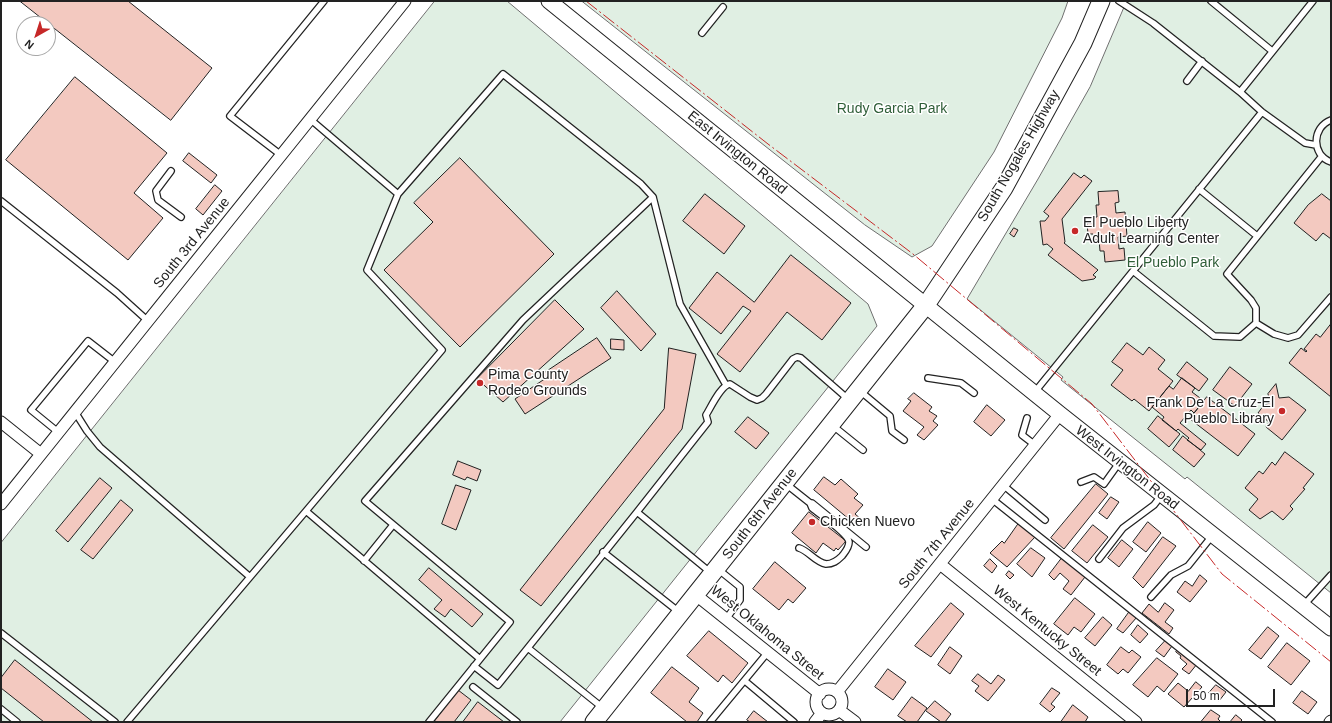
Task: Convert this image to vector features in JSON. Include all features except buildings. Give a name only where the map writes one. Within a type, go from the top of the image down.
[{"type":"main road","name":"East Irvington Road","points":[[549,1],[926,305]]},
{"type":"main road","name":"South Nogales Highway","points":[[926,305],[1004,188],[1083,43],[1101,1]]},
{"type":"main road","name":"West Irvington Road","points":[[926,305],[1120,462],[1331,628]]},
{"type":"main road","name":"South 6th Avenue","points":[[594,722],[784,482],[907,331],[926,305]]},
{"type":"street","name":"South 3rd Avenue","points":[[1,504],[406,1]]},
{"type":"street","name":"South 7th Avenue","points":[[837,692],[1060,414]]},
{"type":"street","points":[[1,422],[41,454]]},
{"type":"street","name":"West Kentucky Street","points":[[940,564],[1136,722]]},
{"type":"street","name":"West Oklahoma Street","points":[[696,595],[820,694]]},
{"type":"street","points":[[828,689],[837,692],[842,699],[839,710],[833,714],[822,713],[817,704],[820,694],[828,689]]},
{"type":"street","points":[[839,710],[855,722]]},
{"type":"street","points":[[815,722],[822,713]]},
{"type":"lane","points":[[281,155],[230,116],[324,1]]},
{"type":"lane","points":[[1119,1],[1152,23],[1202,61],[1262,112],[1305,143],[1316,145]]},
{"type":"lane","points":[[1211,1],[1272,51]]},
{"type":"lane","points":[[1240,92],[1313,1]]},
{"type":"lane","points":[[702,33],[723,7]]},
{"type":"lane","points":[[1187,81],[1202,61]]},
{"type":"lane","points":[[127,722],[442,350],[367,270],[398,194],[502,74],[641,184],[654,196],[680,304],[726,385]]},
{"type":"lane","points":[[1034,393],[1262,112]]},
{"type":"lane","points":[[310,119],[398,194]]},
{"type":"lane","points":[[1331,120],[1323,124],[1318,130],[1316,137],[1316,145],[1322,156],[1331,162]]},
{"type":"lane","points":[[1133,271],[1214,336],[1240,337],[1256,323],[1256,308],[1251,300],[1227,274],[1322,156]]},
{"type":"lane","points":[[171,171],[156,191],[158,200],[181,217]]},
{"type":"lane","points":[[1200,189],[1258,236]]},
{"type":"lane","points":[[429,722],[510,622],[365,501],[523,320],[654,196]]},
{"type":"lane","points":[[1,201],[117,293],[148,321]]},
{"type":"lane","points":[[1256,323],[1274,334],[1288,338],[1298,334],[1331,297]]},
{"type":"lane","points":[[58,432],[31,410],[88,341],[115,362]]},
{"type":"lane","points":[[726,385],[730,384],[757,400],[766,394],[793,359],[797,357],[801,358],[854,395],[890,416],[892,431],[904,440]]},
{"type":"lane","points":[[928,378],[961,383],[974,394]]},
{"type":"lane","points":[[474,666],[498,685],[708,422],[706,415],[726,385]]},
{"type":"lane","points":[[75,412],[87,431],[100,447],[250,577]]},
{"type":"lane","points":[[1026,418],[1022,435],[1035,445]]},
{"type":"lane","points":[[831,424],[863,450]]},
{"type":"lane","points":[[1082,482],[1094,476],[1104,484],[1120,462]]},
{"type":"lane","points":[[784,482],[810,504],[812,508],[845,535],[849,542],[848,549],[834,563],[827,564],[820,563],[804,550],[799,548]]},
{"type":"lane","points":[[1003,485],[1045,520]]},
{"type":"lane","points":[[1099,559],[1123,528],[1154,505],[1162,495]]},
{"type":"lane","points":[[992,499],[1272,722]]},
{"type":"lane","points":[[810,504],[812,503],[866,548]]},
{"type":"lane","points":[[306,511],[480,659]]},
{"type":"lane","points":[[637,512],[715,571],[740,587],[740,600],[726,619]]},
{"type":"lane","points":[[364,561],[393,525]]},
{"type":"lane","points":[[1151,597],[1171,575],[1188,566],[1213,535]]},
{"type":"lane","points":[[603,552],[681,613]]},
{"type":"lane","points":[[1303,606],[1331,575]]},
{"type":"lane","points":[[1,633],[115,722]]},
{"type":"lane","points":[[528,648],[605,709]]},
{"type":"lane","points":[[710,722],[768,652]]},
{"type":"lane","points":[[745,681],[794,722]]},
{"type":"lane","points":[[473,687],[516,722]]},
{"type":"lane","points":[[1,709],[17,722]]},
{"type":"green space","name":"Pima County Rodeo Grounds","points":[[435,1],[507,1],[868,304],[877,326],[560,722],[1,722],[1,543]]},
{"type":"green space","name":"Rudy Garcia Park","points":[[582,1],[1068,1],[1062,18],[994,152],[932,246],[912,257],[865,225]]},
{"type":"green space","name":"El Pueblo Park","points":[[1127,1],[1331,1],[1331,593],[1187,477],[1185,479],[1061,380],[1063,377],[967,299],[1090,87]]},
{"type":"power","points":[[586,1],[768,144],[913,254],[1092,404],[1222,574],[1331,662]]},
{"type":"place","name":"El Pueblo Liberty Adult Learning Center","points":[[1075,231]]},
{"type":"place","name":"Pima County Rodeo Grounds","points":[[480,383]]},
{"type":"place","name":"Frank De La Cruz-El Pueblo Library","points":[[1282,411]]},
{"type":"place","name":"Chicken Nuevo","points":[[812,522]]}]
